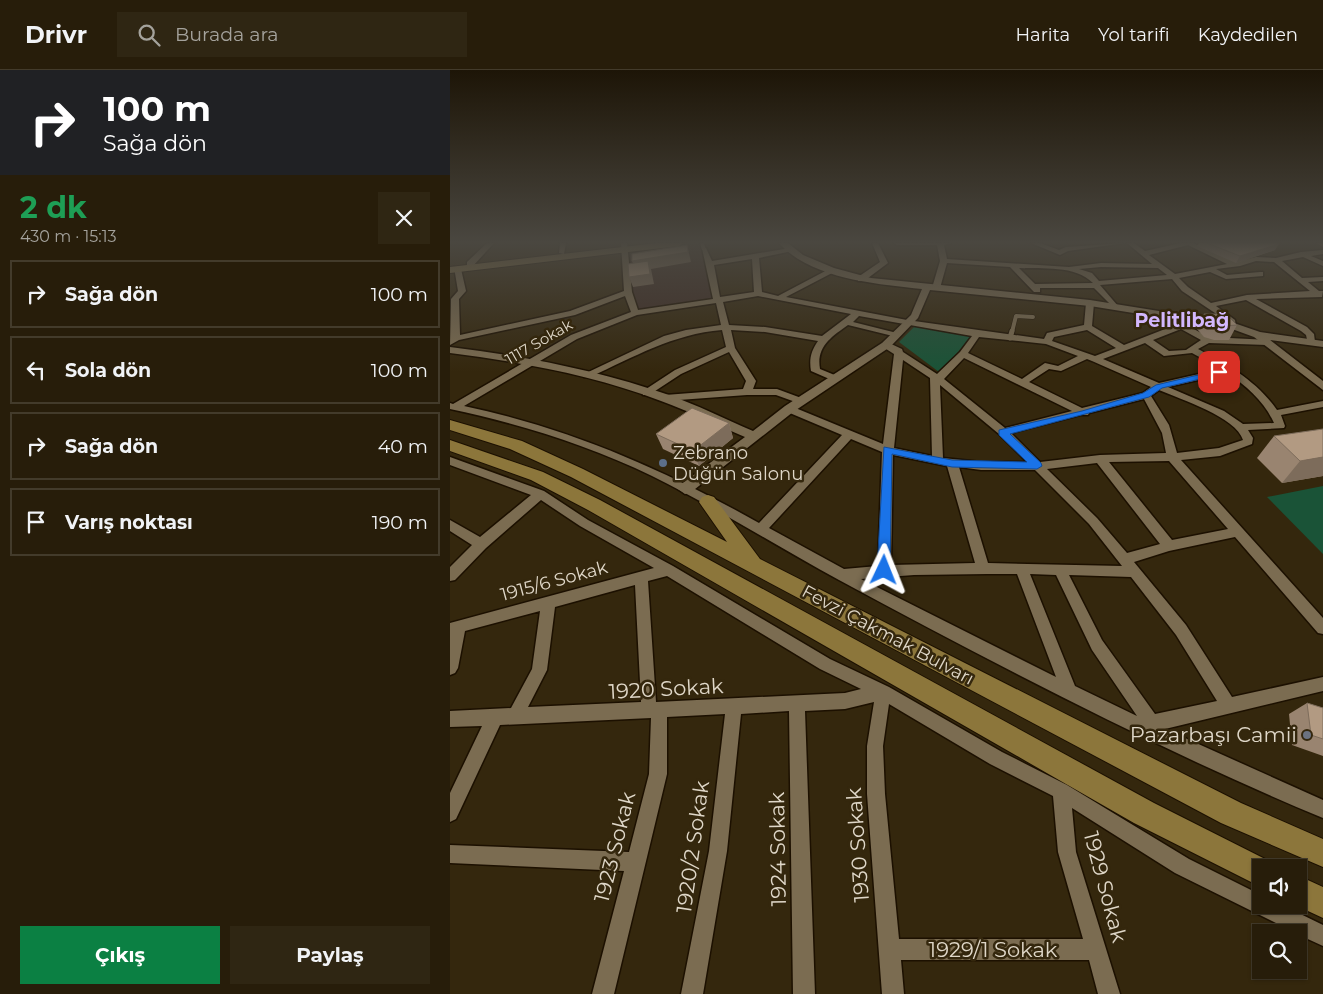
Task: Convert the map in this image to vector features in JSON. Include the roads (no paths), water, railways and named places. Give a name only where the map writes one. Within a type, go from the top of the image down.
[{"type":"main road","name":"Fevzi Çakmak Bulvarı","points":[[452,413],[516,446],[577,473],[753,563],[982,684],[1231,812],[1323,853]]},
{"type":"main road","name":"Fevzi Çakmak Bulvarı","points":[[450,445],[537,476],[594,505],[1144,813],[1252,867]]},
{"type":"main road","points":[[708,502],[753,563]]},
{"type":"main road","points":[[1307,895],[1323,903]]},
{"type":"street","points":[[460,286],[462,291]]},
{"type":"street","points":[[627,286],[635,313]]},
{"type":"street","points":[[715,286],[731,348],[751,381],[747,392]]},
{"type":"street","points":[[757,286],[758,294]]},
{"type":"street","points":[[779,298],[801,286]]},
{"type":"street","points":[[916,286],[1114,306],[1183,322],[1234,326],[1258,334],[1323,344]]},
{"type":"street","points":[[1031,286],[1052,299]]},
{"type":"street","points":[[1098,286],[1114,306]]},
{"type":"street","points":[[1182,286],[1231,320],[1234,326]]},
{"type":"street","points":[[1309,286],[1321,294]]},
{"type":"street","points":[[685,489],[801,401],[886,344],[915,316],[931,288]]},
{"type":"street","points":[[462,291],[455,300],[453,341],[573,325],[628,292]]},
{"type":"street","points":[[450,294],[462,291]]},
{"type":"street","name":"1117 Sokak","points":[[452,413],[529,363],[573,325],[635,313],[758,294],[909,323],[977,334],[1047,342],[1090,357],[1159,386],[1220,413],[1241,427]]},
{"type":"street","points":[[1211,305],[1247,297],[1321,294]]},
{"type":"street","points":[[1247,297],[1310,334],[1310,342]]},
{"type":"street","points":[[1088,327],[1090,303]]},
{"type":"street","points":[[834,378],[819,373],[815,368],[816,347],[823,339],[848,323],[858,313]]},
{"type":"street","points":[[1022,383],[1048,365],[1058,369],[1090,357],[1123,348],[1183,322]]},
{"type":"street","points":[[1183,322],[1207,340]]},
{"type":"street","points":[[848,323],[897,334]]},
{"type":"street","points":[[587,375],[668,337],[725,327],[786,332],[823,339]]},
{"type":"street","points":[[1047,342],[1050,335],[1088,327],[1123,348]]},
{"type":"street","points":[[938,461],[937,379],[963,354],[977,334]]},
{"type":"street","points":[[1258,334],[1321,383]]},
{"type":"street","points":[[1146,339],[1167,354],[1188,352],[1191,348],[1207,340],[1267,342]]},
{"type":"street","points":[[886,344],[937,379],[1003,432],[1092,521],[1181,630],[1228,705]]},
{"type":"street","points":[[646,393],[678,372],[731,348]]},
{"type":"street","points":[[1191,348],[1230,370],[1276,413],[1280,426],[1241,427]]},
{"type":"street","points":[[450,350],[500,356],[587,375],[665,398],[754,436]]},
{"type":"street","points":[[884,570],[888,450],[899,352]]},
{"type":"street","points":[[963,354],[1084,413]]},
{"type":"street","points":[[1003,432],[1084,413],[1146,395],[1159,386],[1230,370]]},
{"type":"street","points":[[665,398],[747,392],[776,392],[801,401]]},
{"type":"street","points":[[1146,395],[1154,406],[1172,447],[1172,457],[1236,532],[1318,615],[1323,628]]},
{"type":"street","points":[[1276,413],[1323,404]]},
{"type":"street","points":[[790,409],[888,450],[952,463],[1037,466],[1100,458],[1172,457],[1220,452],[1248,442],[1248,438],[1241,427]]},
{"type":"street","points":[[452,413],[536,428],[626,460],[685,489],[842,575],[1069,691],[1144,724],[1323,809]]},
{"type":"street","points":[[760,530],[849,434]]},
{"type":"street","points":[[1100,458],[1169,546]]},
{"type":"street","points":[[450,461],[540,494],[584,523],[668,570],[825,664],[883,692],[996,758],[1061,791],[1182,866],[1323,937]]},
{"type":"street","points":[[952,463],[983,568]]},
{"type":"street","points":[[450,576],[481,544],[540,494]]},
{"type":"street","points":[[450,525],[481,544]]},
{"type":"street","points":[[1124,559],[1169,546],[1236,532]]},
{"type":"street","points":[[842,575],[884,570],[983,568],[1132,572]]},
{"type":"street","name":"1915/6 Sokak","points":[[455,628],[668,570]]},
{"type":"street","points":[[1022,570],[1069,691]]},
{"type":"street","points":[[1060,570],[1097,645],[1144,724]]},
{"type":"street","name":"1923 Sokak","points":[[603,994],[658,774],[654,710],[641,577]]},
{"type":"street","points":[[515,717],[540,670],[548,602]]},
{"type":"street","points":[[450,668],[455,628]]},
{"type":"street","points":[[1144,724],[1323,684]]},
{"type":"street","name":"1920 Sokak","points":[[450,719],[797,704],[845,701],[883,692]]},
{"type":"street","name":"1930 Sokak","points":[[883,692],[876,746],[876,794],[893,994]]},
{"type":"street","name":"1924 Sokak","points":[[797,704],[804,994]]},
{"type":"street","name":"1920/2 Sokak","points":[[692,994],[718,852],[734,707]]},
{"type":"street","points":[[450,813],[495,717]]},
{"type":"street","name":"1929 Sokak","points":[[1061,791],[1067,852],[1109,994]]},
{"type":"street","points":[[450,854],[636,862]]},
{"type":"street","name":"1929/1 Sokak","points":[[889,950],[1096,950]]},
{"type":"lane","points":[[1010,338],[1016,316],[1033,317]]},
{"type":"place","name":"Zebrano Düğün Salonu","points":[[663,463]]},
{"type":"place","name":"Pazarbaşı Camii","points":[[1307,735]]},
{"type":"district","name":"Pelitlibağ","points":[[1182,320]]}]
